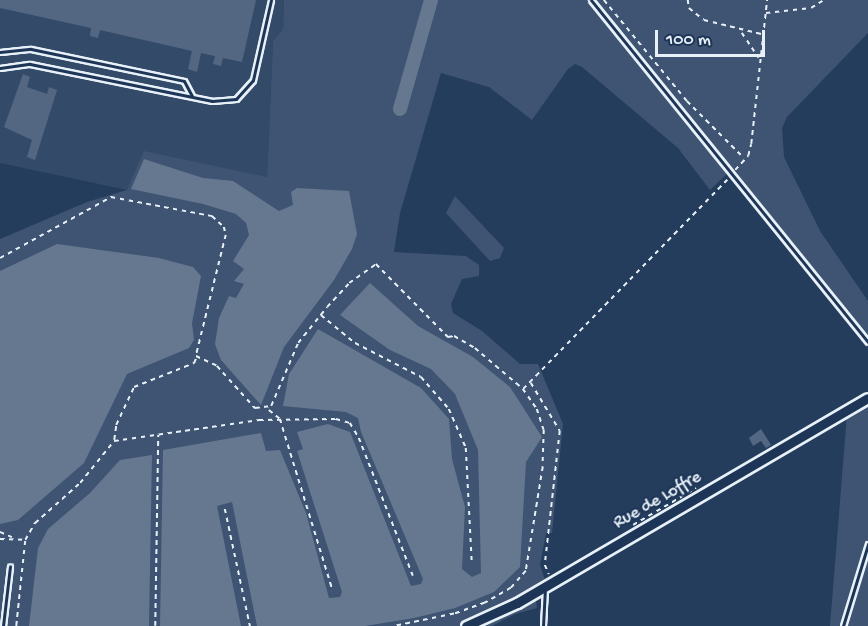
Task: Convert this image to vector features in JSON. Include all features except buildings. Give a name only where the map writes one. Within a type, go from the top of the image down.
[{"type":"main road","name":"Rue de Loffre","points":[[466,626],[545,590],[867,398]]},
{"type":"lane","points":[[1,69],[30,64],[192,97],[236,99],[253,80],[271,0]]},
{"type":"lane","points":[[591,0],[868,342]]},
{"type":"lane","points":[[0,52],[31,49],[184,81],[192,97]]},
{"type":"lane","points":[[843,626],[868,544]]},
{"type":"lane","points":[[3,626],[10,566]]},
{"type":"lane","points":[[543,626],[545,590]]},
{"type":"path","points":[[604,0],[687,101],[746,159]]},
{"type":"path","points":[[688,0],[695,15],[738,31],[762,34]]},
{"type":"path","points":[[523,389],[746,159],[751,144],[767,0]]},
{"type":"path","points":[[765,13],[811,8],[824,0]]},
{"type":"path","points":[[738,31],[751,41],[759,59]]},
{"type":"path","points":[[0,258],[75,220],[111,196],[212,216],[224,227],[226,235],[194,363],[134,387],[116,425],[114,441],[80,483],[35,523],[25,540],[16,626]]},
{"type":"path","points":[[268,409],[298,343],[320,314],[349,283],[376,264],[448,336],[454,336],[475,348],[523,389],[537,409],[544,430],[543,467],[526,571],[511,588],[485,603],[454,614],[396,626]]},
{"type":"path","points":[[320,314],[355,343],[421,378],[449,409],[466,448],[472,564]]},
{"type":"path","points":[[196,356],[218,366],[255,408],[268,409],[280,419],[333,591]]},
{"type":"path","points":[[531,383],[560,431],[546,574]]},
{"type":"path","points":[[114,441],[280,419],[336,419],[354,428],[413,576]]},
{"type":"path","points":[[155,626],[158,435]]},
{"type":"path","points":[[225,509],[250,626]]},
{"type":"path","points":[[0,532],[25,540]]},
{"type":"path","points":[[0,539],[12,537]]},
{"type":"shaded area","points":[[0,0],[284,0],[283,29],[273,41],[267,177],[246,175],[127,190],[0,163]]},
{"type":"shaded area","points":[[284,0],[868,0],[868,33],[787,117],[782,128],[784,157],[820,231],[868,301],[868,337],[733,168],[710,190],[678,148],[582,67],[575,64],[568,69],[532,120],[489,87],[441,73],[400,213],[394,252],[466,256],[479,265],[479,276],[462,279],[451,304],[453,313],[482,331],[520,364],[538,364],[563,424],[552,533],[546,533],[540,565],[545,580],[534,586],[537,608],[515,614],[492,626],[0,626],[0,239],[87,202],[127,190],[144,151],[267,177],[273,41],[283,29]]},
{"type":"shaded area","points":[[144,159],[203,178],[233,181],[279,211],[293,205],[291,192],[297,188],[349,191],[357,234],[352,249],[334,280],[284,347],[261,405],[221,360],[215,344],[219,318],[229,296],[236,298],[244,284],[234,281],[244,269],[233,261],[249,235],[246,223],[236,214],[203,204],[131,189]]},
{"type":"shaded area","points":[[455,196],[504,248],[500,258],[490,261],[446,213]]},
{"type":"shaded area","points":[[57,244],[159,258],[193,267],[201,276],[192,323],[194,340],[189,348],[127,374],[84,463],[18,520],[0,524],[0,271]]},
{"type":"shaded area","points":[[370,283],[418,326],[473,357],[510,387],[542,437],[526,462],[520,567],[494,592],[455,608],[414,618],[365,626],[257,626],[232,502],[217,506],[241,626],[160,626],[163,450],[261,433],[266,451],[280,450],[306,513],[329,598],[340,597],[342,592],[297,451],[303,449],[297,432],[328,424],[350,432],[411,586],[421,584],[423,579],[361,432],[358,418],[346,412],[283,406],[289,374],[318,329],[421,388],[449,419],[452,459],[465,507],[462,569],[472,577],[481,573],[478,450],[455,394],[431,369],[390,350],[340,315]]},
{"type":"shaded area","points":[[868,402],[868,626],[830,626],[847,414]]},
{"type":"shaded area","points":[[152,455],[149,626],[29,626],[38,548],[48,529],[90,493],[120,460]]},
{"type":"waterway","points":[[400,109],[431,0]]}]
